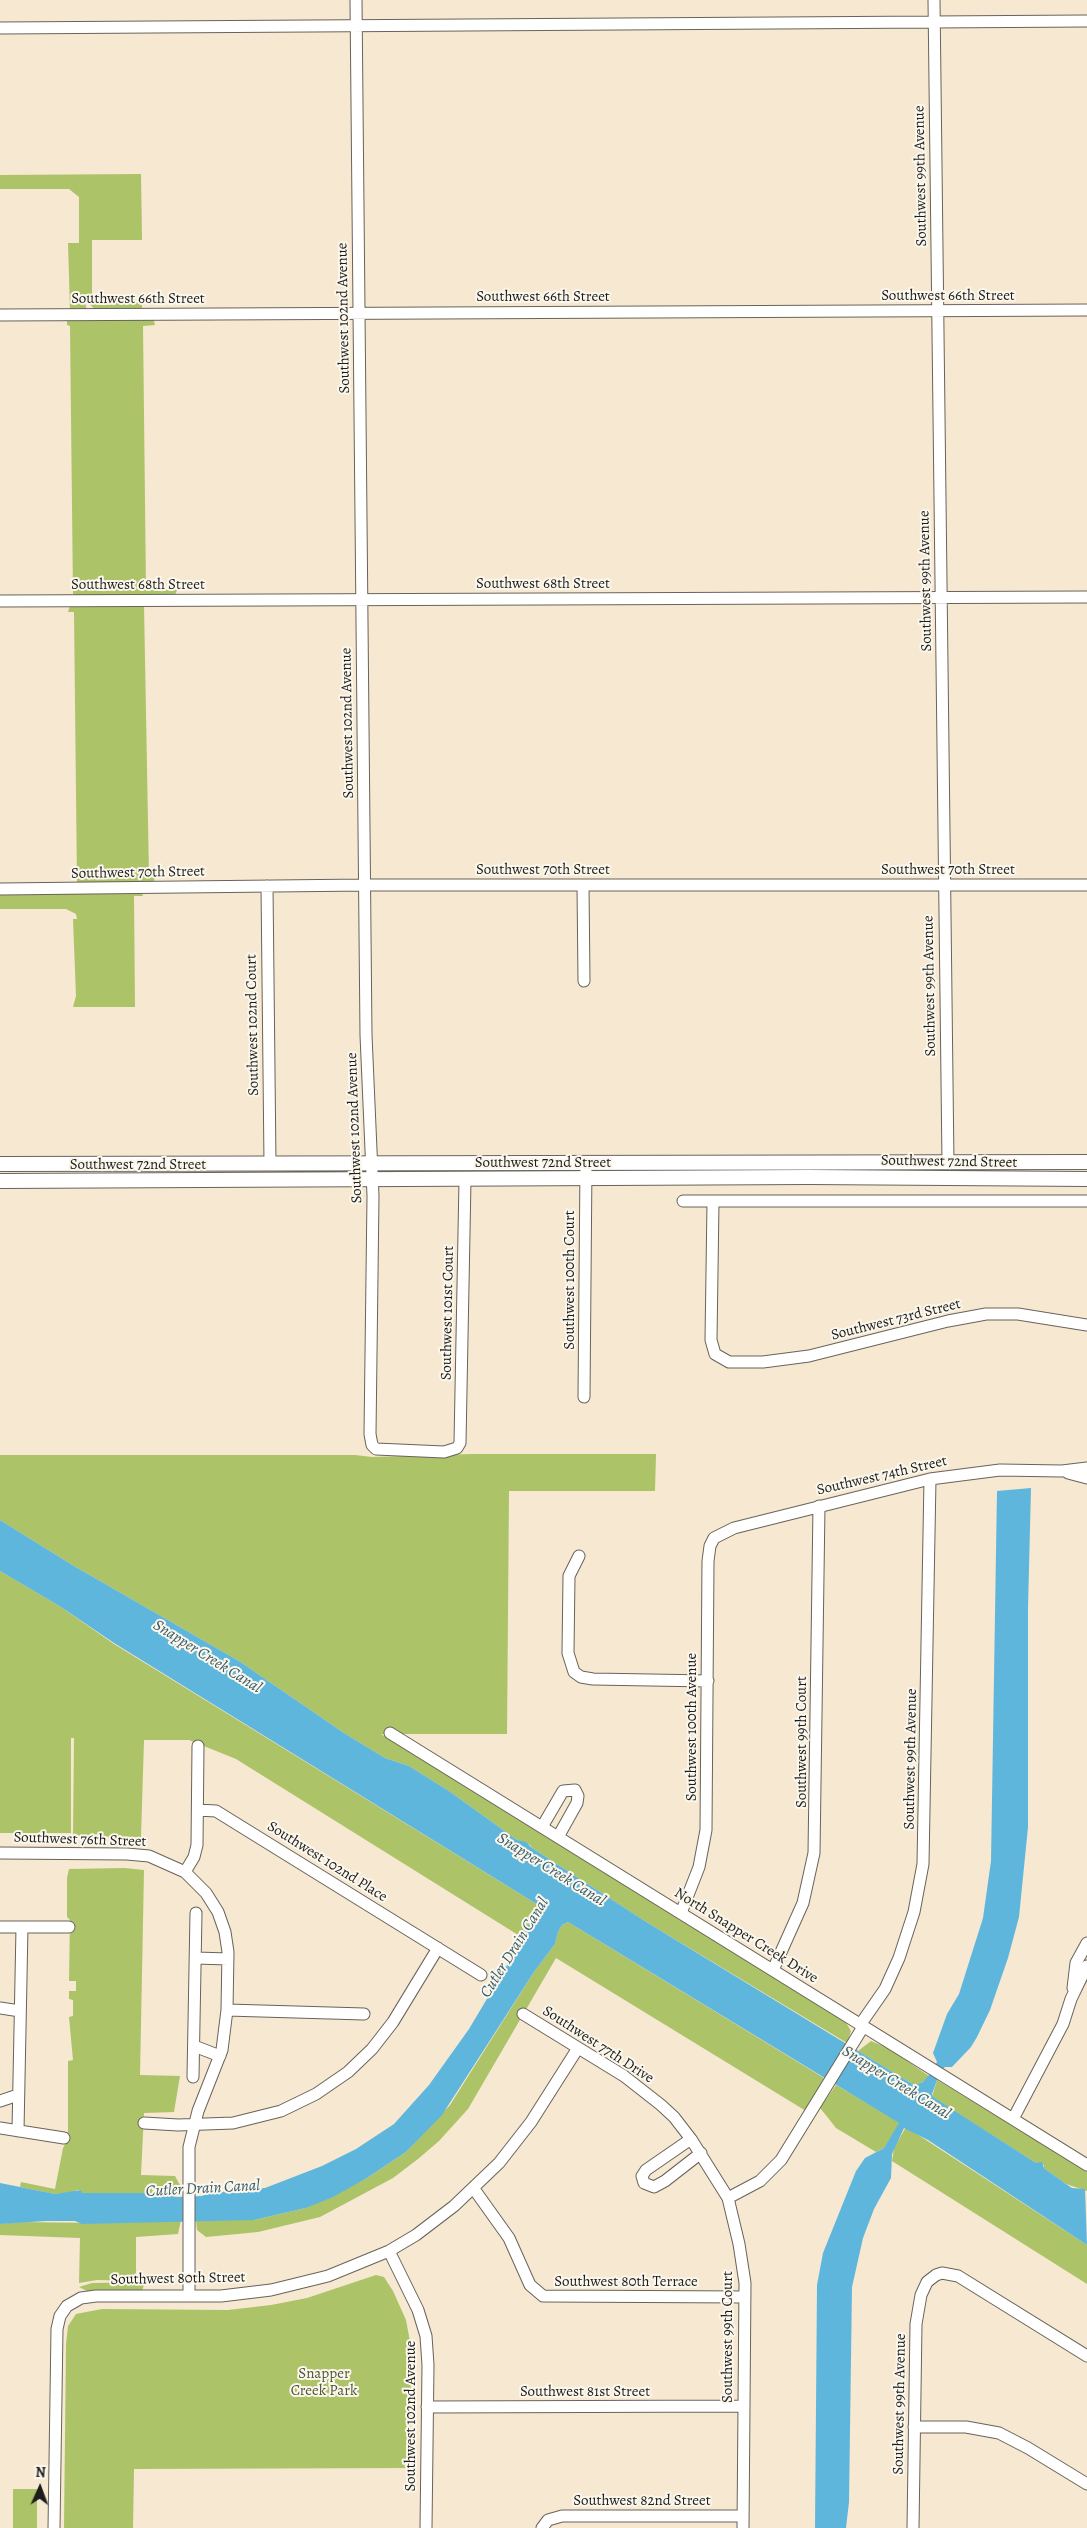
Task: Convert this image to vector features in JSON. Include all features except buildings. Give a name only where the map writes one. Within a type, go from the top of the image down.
[{"type":"main road","points":[[715,1162],[715,1179]]},
{"type":"main road","points":[[808,1162],[809,1177]]},
{"type":"main road","points":[[948,1162],[948,1178]]},
{"type":"main road","name":"Southwest 72nd Street","points":[[0,1164],[1087,1162]]},
{"type":"main road","points":[[95,1181],[101,1175],[126,1164]]},
{"type":"main road","name":"Southwest 72nd Street","points":[[0,1181],[715,1179],[809,1177],[1087,1179]]},
{"type":"street","name":"Southwest 102nd Avenue","points":[[356,0],[367,1099],[372,1180],[372,1445],[376,1449],[399,1452],[444,1452],[459,1446]]},
{"type":"street","name":"Southwest 99th Avenue","points":[[934,0],[943,885],[948,1162]]},
{"type":"street","points":[[0,28],[1087,21]]},
{"type":"street","name":"Southwest 66th Street","points":[[0,315],[1087,310]]},
{"type":"street","name":"Southwest 68th Street","points":[[0,601],[1087,597]]},
{"type":"street","name":"Southwest 70th Street","points":[[0,889],[365,885],[1087,885]]},
{"type":"street","points":[[583,885],[584,981]]},
{"type":"street","name":"Southwest 102nd Court","points":[[267,886],[270,1164]]},
{"type":"street","name":"Southwest 100th Court","points":[[584,1397],[586,1163]]},
{"type":"street","name":"Southwest 101st Court","points":[[459,1446],[462,1431],[465,1180]]},
{"type":"street","points":[[683,1202],[1087,1201]]},
{"type":"street","name":"Southwest 73rd Street","points":[[713,1202],[711,1340],[715,1354],[724,1360],[736,1363],[809,1356],[948,1321],[986,1314],[1024,1314],[1087,1325]]},
{"type":"street","name":"Southwest 74th Street","points":[[714,1538],[734,1528],[930,1479],[1000,1470],[1062,1471],[1087,1468]]},
{"type":"street","name":"Southwest 74th Street","points":[[1062,1471],[1087,1478]]},
{"type":"street","name":"Southwest 99th Avenue","points":[[728,2198],[760,2181],[775,2168],[828,2086],[876,2001],[886,1989],[905,1942],[917,1900],[923,1864],[930,1479]]},
{"type":"street","name":"Southwest 99th Court","points":[[772,1970],[803,1903],[814,1853],[819,1506]]},
{"type":"street","name":"Southwest 100th Avenue","points":[[681,1913],[699,1867],[705,1836],[708,1561],[710,1546],[714,1538]]},
{"type":"street","points":[[580,1556],[569,1576],[568,1654],[572,1668],[577,1675],[593,1678],[708,1681]]},
{"type":"street","name":"North Snapper Creek Drive","points":[[390,1733],[1087,2165]]},
{"type":"street","points":[[189,2296],[189,2152],[194,2125],[220,2056],[227,2010],[228,1958],[225,1932],[218,1912],[206,1893],[185,1872],[196,1851],[198,1746]]},
{"type":"street","points":[[542,1827],[563,1791],[574,1790],[578,1796],[578,1802],[558,1837]]},
{"type":"street","name":"Southwest 102nd Place","points":[[198,1810],[216,1811],[481,1975]]},
{"type":"street","name":"Southwest 76th Street","points":[[0,1853],[138,1854],[161,1860],[185,1872]]},
{"type":"street","points":[[193,2077],[196,1913]]},
{"type":"street","points":[[0,1927],[70,1927]]},
{"type":"street","points":[[18,2132],[22,1927]]},
{"type":"street","points":[[1071,1999],[1076,1963],[1087,1943]]},
{"type":"street","points":[[144,2123],[194,2125],[233,2123],[267,2115],[305,2100],[338,2080],[366,2056],[386,2033],[438,1948]]},
{"type":"street","points":[[196,1958],[228,1958]]},
{"type":"street","points":[[1013,2120],[1063,2024],[1071,1999],[1087,1966]]},
{"type":"street","points":[[0,2008],[20,2011]]},
{"type":"street","points":[[227,2010],[364,2014]]},
{"type":"street","name":"Southwest 77th Drive","points":[[523,2014],[646,2093],[674,2117],[701,2153],[728,2198]]},
{"type":"street","points":[[194,2046],[220,2056]]},
{"type":"street","name":"Southwest 80th Street","points":[[54,2528],[57,2329],[63,2310],[81,2298],[96,2296],[239,2294],[288,2287],[328,2276],[389,2252],[433,2223],[474,2189],[513,2146],[578,2048]]},
{"type":"street","points":[[0,2101],[18,2095]]},
{"type":"street","points":[[0,2128],[64,2138]]},
{"type":"street","points":[[691,2139],[644,2172],[642,2176],[644,2183],[654,2187],[665,2182],[701,2153]]},
{"type":"street","name":"Southwest 80th Terrace","points":[[474,2189],[503,2228],[518,2255],[527,2279],[538,2294],[548,2297],[745,2297]]},
{"type":"street","name":"Southwest 99th Court","points":[[728,2198],[742,2256],[745,2297],[743,2528]]},
{"type":"street","name":"Southwest 102nd Avenue","points":[[389,2252],[418,2310],[424,2328],[427,2352],[426,2528]]},
{"type":"street","name":"Southwest 99th Avenue","points":[[913,2528],[916,2324],[922,2295],[928,2282],[936,2275],[942,2273],[958,2276],[1087,2356]]},
{"type":"street","name":"Southwest 81st Street","points":[[427,2408],[744,2406]]},
{"type":"street","points":[[914,2427],[966,2427],[999,2433],[1028,2448],[1087,2484]]},
{"type":"street","name":"Southwest 82nd Street","points":[[542,2526],[554,2517],[562,2516],[743,2516]]},
{"type":"green space","points":[[141,174],[142,240],[92,240],[92,302],[142,303],[142,310],[95,310],[89,303],[85,303],[87,310],[70,310],[68,243],[79,243],[79,197],[69,189],[0,189],[0,175]]},
{"type":"green space","points":[[153,318],[155,325],[143,326],[146,590],[177,590],[174,596],[78,596],[73,594],[70,326],[67,325],[67,319]]},
{"type":"green space","points":[[70,605],[144,605],[149,876],[155,876],[154,882],[77,883],[74,612],[68,612]]},
{"type":"green space","points":[[141,891],[143,896],[134,896],[135,1007],[73,1007],[76,996],[73,919],[77,919],[76,914],[66,909],[0,909],[0,892]]},
{"type":"green space","points":[[472,1454],[656,1454],[655,1491],[509,1491],[507,1734],[381,1734],[845,2021],[851,2031],[847,2043],[648,1923],[530,1845],[517,1840],[449,1791],[409,1766],[385,1758],[344,1733],[239,1661],[74,1566],[0,1520],[0,1455],[355,1455],[372,1457]]},
{"type":"green space","points":[[0,1571],[61,1607],[114,1644],[543,1908],[534,1921],[527,1926],[523,1938],[236,1759],[189,1740],[144,1740],[141,1837],[73,1836],[74,1738],[71,1738],[71,1833],[0,1833]]},
{"type":"green space","points":[[125,1868],[144,1870],[140,2075],[180,2076],[174,2112],[144,2113],[141,2175],[175,2176],[181,2187],[181,2196],[81,2193],[81,2190],[71,2193],[54,2194],[20,2187],[21,2182],[55,2189],[63,2148],[68,2139],[68,2061],[73,2060],[69,2017],[73,2016],[73,2000],[69,1999],[69,1991],[76,1991],[76,1981],[69,1981],[70,1920],[67,1917],[67,1878],[69,1869]]},
{"type":"green space","points":[[568,1922],[824,2078],[806,2111],[556,1958],[468,2109],[439,2141],[393,2178],[320,2217],[258,2232],[206,2237],[197,2230],[196,2220],[254,2220],[306,2208],[367,2178],[406,2152],[450,2105],[534,1972],[555,1944],[562,1925]]},
{"type":"green space","points":[[871,2041],[888,2048],[929,2076],[923,2082],[914,2085],[858,2051]]},
{"type":"green space","points":[[937,2080],[1087,2171],[1087,2191],[1066,2184],[1044,2168],[1044,2165],[1036,2163],[932,2097]]},
{"type":"green space","points":[[836,2085],[900,2123],[884,2148],[876,2152],[836,2128],[820,2108]]},
{"type":"green space","points":[[906,2127],[1087,2245],[1087,2284],[892,2161],[894,2148]]},
{"type":"green space","points":[[181,2220],[178,2234],[136,2237],[136,2281],[97,2280],[79,2283],[80,2238],[0,2235],[0,2224],[16,2222],[99,2223]]},
{"type":"green space","name":"Snapper Creek Park","points":[[376,2275],[384,2277],[393,2291],[406,2320],[411,2347],[410,2468],[134,2469],[133,2528],[64,2528],[66,2344],[68,2326],[76,2314],[102,2309],[228,2310],[271,2305],[307,2298]]},
{"type":"green space","points":[[145,2282],[142,2291],[87,2291],[79,2287],[92,2283]]},
{"type":"green space","points":[[13,2489],[37,2489],[37,2528],[13,2528]]},
{"type":"water","name":"Snapper Creek Canal","points":[[1031,1488],[1028,1608],[1028,1827],[1019,1917],[1008,1958],[990,2010],[977,2037],[971,2047],[952,2067],[945,2067],[940,2072],[932,2094],[933,2097],[1036,2163],[1042,2162],[1044,2168],[1072,2188],[1085,2189],[1087,2245],[928,2140],[904,2128],[892,2154],[891,2178],[874,2209],[863,2238],[852,2287],[849,2502],[846,2528],[815,2528],[817,2285],[823,2253],[856,2171],[865,2158],[884,2148],[899,2123],[568,1922],[562,1925],[555,1944],[534,1972],[442,2115],[406,2152],[367,2178],[333,2197],[306,2208],[254,2220],[82,2224],[75,2221],[46,2221],[0,2224],[0,2183],[55,2194],[81,2190],[82,2193],[160,2193],[177,2197],[202,2196],[209,2193],[265,2188],[322,2166],[356,2149],[394,2124],[429,2085],[469,2029],[522,1940],[527,1926],[534,1921],[543,1908],[114,1643],[61,1607],[0,1571],[0,1520],[74,1566],[239,1661],[344,1733],[385,1758],[409,1766],[449,1791],[517,1840],[526,1842],[532,1848],[648,1923],[914,2085],[923,2082],[937,2062],[933,2053],[947,2014],[959,1994],[983,1918],[991,1861],[997,1491]]},
{"type":"water label","name":"Cutler Drain Canal","points":[[515,1948]]},
{"type":"water label","name":"Cutler Drain Canal","points":[[203,2189]]}]
